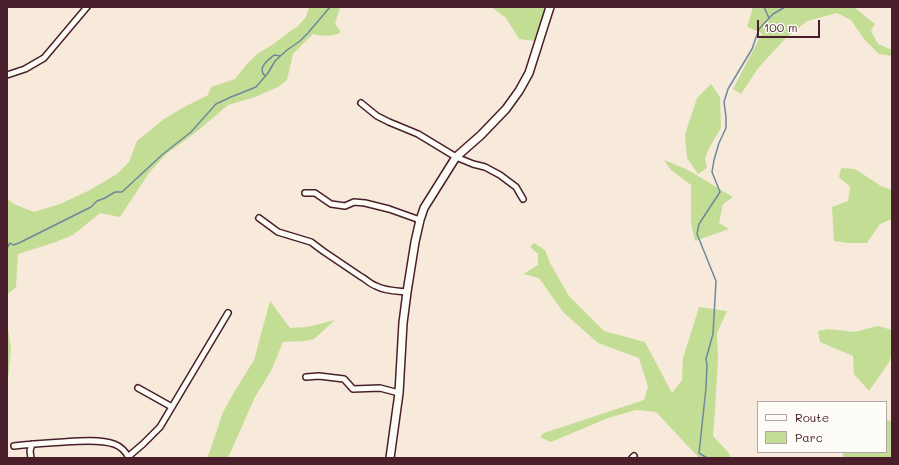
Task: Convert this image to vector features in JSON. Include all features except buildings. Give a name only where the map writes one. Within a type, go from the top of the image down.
[{"type":"main road","points":[[390,458],[399,393],[403,323],[407,292],[415,242],[424,208],[456,157],[481,135],[506,109],[519,91],[529,72],[550,7]]},
{"type":"street","points":[[7,75],[25,69],[44,58],[87,7]]},
{"type":"street","points":[[361,104],[377,116],[418,134],[456,157],[500,174],[516,187],[523,199]]},
{"type":"street","points":[[305,193],[315,193],[331,204],[345,206],[354,202],[365,203],[389,209],[420,220]]},
{"type":"street","points":[[260,218],[278,232],[311,242],[360,276],[366,278],[374,286],[407,292]]},
{"type":"street","points":[[14,446],[84,440],[106,442],[122,448],[129,457],[160,427],[228,313]]},
{"type":"street","points":[[306,377],[319,376],[344,379],[353,389],[380,388],[399,393]]},
{"type":"street","points":[[138,388],[172,407]]},
{"type":"street","points":[[30,458],[32,444]]},
{"type":"green space","points":[[309,7],[340,7],[335,24],[341,32],[335,35],[327,36],[313,34],[293,54],[287,80],[278,87],[255,97],[228,105],[200,129],[165,155],[149,173],[120,217],[100,213],[73,235],[18,254],[16,287],[7,295],[7,199],[16,205],[34,212],[60,204],[90,190],[117,174],[129,162],[137,141],[164,119],[208,95],[211,87],[235,79],[257,54],[297,27],[306,17]]},
{"type":"green space","points":[[491,7],[546,7],[536,41],[519,39],[506,18]]},
{"type":"green space","points":[[753,7],[854,7],[875,24],[871,31],[878,44],[892,50],[892,56],[879,54],[864,39],[851,20],[837,13],[807,21],[786,38],[759,67],[741,94],[733,89],[762,33],[747,27]]},
{"type":"green space","points":[[711,84],[720,97],[721,128],[705,158],[707,168],[698,174],[687,158],[685,134],[697,98]]},
{"type":"green space","points":[[664,160],[688,170],[733,197],[723,204],[719,223],[729,229],[695,241],[691,223],[691,185],[671,170]]},
{"type":"green space","points":[[841,168],[855,169],[881,186],[892,190],[892,219],[880,224],[867,243],[834,241],[832,207],[848,201],[850,187],[839,177]]},
{"type":"green space","points":[[534,243],[545,250],[550,263],[569,296],[604,331],[645,342],[672,393],[682,380],[683,358],[699,307],[727,311],[717,333],[718,358],[713,436],[729,453],[731,458],[699,458],[656,412],[636,410],[608,418],[551,442],[540,437],[544,433],[644,400],[648,387],[639,358],[598,343],[563,312],[539,278],[523,274],[538,265],[538,254],[530,247]]},
{"type":"green space","points":[[270,301],[290,328],[307,327],[335,320],[314,339],[283,342],[271,371],[255,397],[228,458],[207,458],[223,412],[254,360]]},
{"type":"green space","points":[[7,322],[11,349],[7,390]]},
{"type":"green space","points":[[878,326],[892,330],[892,355],[888,364],[869,391],[854,374],[853,356],[820,342],[818,331],[828,329],[854,332]]},
{"type":"green space","points":[[887,420],[892,422],[892,458],[843,458],[843,453],[887,453]]},
{"type":"waterway","points":[[7,248],[10,243],[13,245],[19,243],[91,207],[97,201],[115,192],[122,192],[163,154],[191,132],[216,104],[256,87],[268,73],[275,61],[300,41],[330,7]]},
{"type":"waterway","points":[[764,7],[769,18]]},
{"type":"waterway","points":[[707,458],[699,453],[706,388],[706,359],[713,334],[716,281],[697,234],[699,224],[720,192],[712,172],[719,143],[726,128],[724,102],[728,89],[752,49],[759,29],[773,14],[785,7]]},
{"type":"waterway","points":[[265,76],[262,67],[274,55],[280,56]]}]
